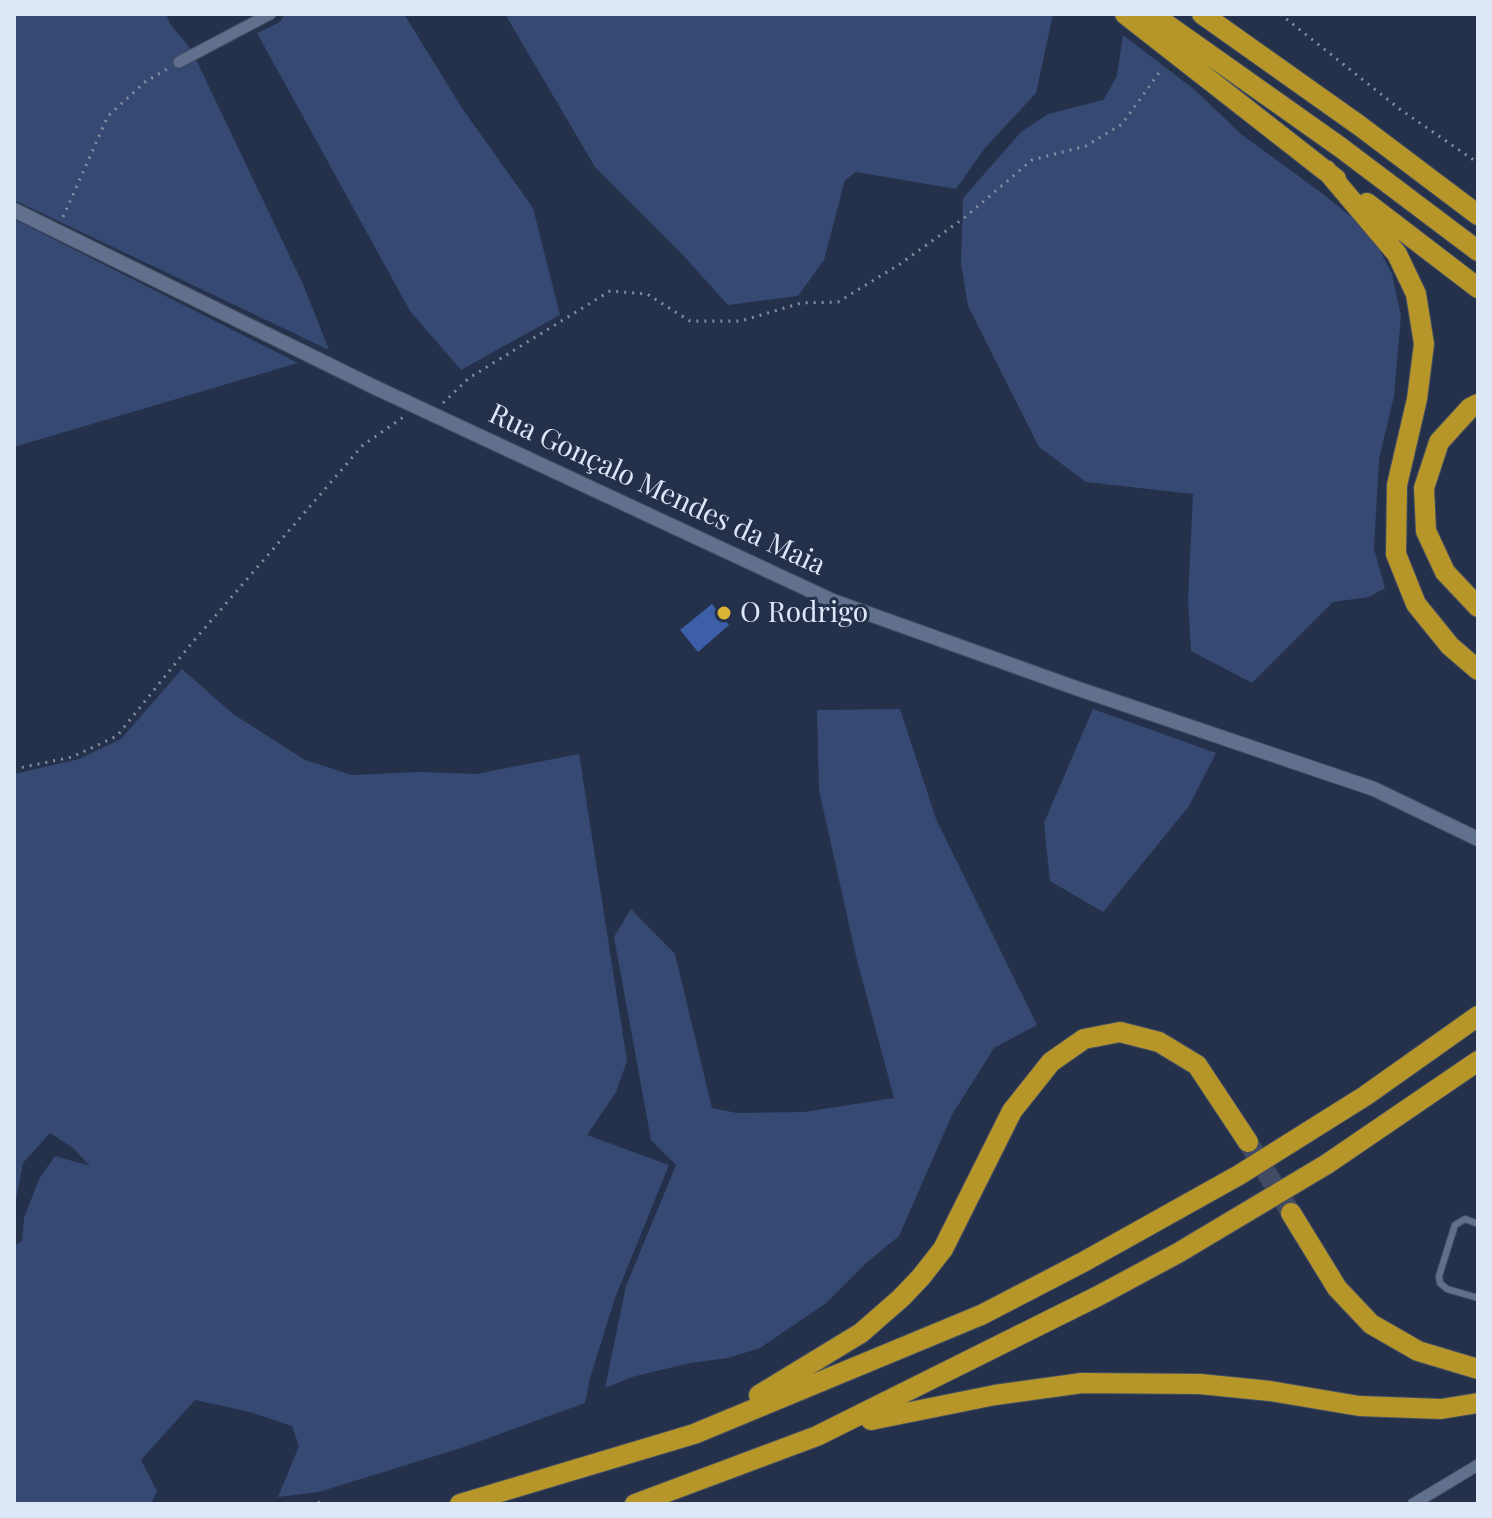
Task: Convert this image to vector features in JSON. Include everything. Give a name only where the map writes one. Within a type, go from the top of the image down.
[{"type":"highway","points":[[1125,14],[1478,288]]},
{"type":"highway","points":[[1152,14],[1478,251]]},
{"type":"highway","points":[[1202,14],[1360,126],[1478,215]]},
{"type":"highway","points":[[1326,170],[1397,254],[1416,294],[1424,344],[1417,399],[1397,485],[1396,554],[1416,604],[1450,646],[1478,670]]},
{"type":"highway","points":[[1478,404],[1470,408],[1439,442],[1424,488],[1426,531],[1445,572],[1478,607]]},
{"type":"highway","points":[[460,1504],[694,1434],[981,1315],[1239,1175],[1315,1129],[1478,1016]]},
{"type":"highway","points":[[694,1434],[849,1341],[901,1298],[943,1249],[1012,1111],[1051,1062],[1084,1039],[1120,1032],[1159,1042],[1197,1065],[1248,1142]]},
{"type":"highway","points":[[817,1436],[1046,1323],[1178,1253],[1327,1164],[1478,1061]]},
{"type":"highway","points":[[1291,1213],[1337,1288],[1371,1324],[1418,1351],[1478,1369]]},
{"type":"highway","points":[[635,1504],[817,1436],[888,1415],[1082,1383],[1200,1384],[1270,1391],[1359,1406],[1441,1409],[1478,1403]]},
{"type":"street","points":[[179,62],[270,14]]},
{"type":"street","name":"Rua Gonçalo Mendes da Maia","points":[[14,210],[425,410],[833,601],[1073,687],[1374,789],[1478,839]]},
{"type":"street","points":[[1413,1504],[1478,1465]]},
{"type":"lane","points":[[1478,1224],[1465,1219],[1455,1225],[1439,1276],[1440,1283],[1447,1289],[1478,1298]]},
{"type":"path","points":[[1280,14],[1401,110],[1478,163]]},
{"type":"path","points":[[57,231],[108,116],[145,82],[179,62]]},
{"type":"path","points":[[14,769],[72,757],[117,736],[201,632],[363,445],[425,410],[469,378],[610,291],[647,294],[690,321],[741,321],[801,303],[838,302],[900,264],[964,218],[1032,160],[1086,146],[1122,124],[1161,70]]},
{"type":"path","points":[[310,1504],[321,1502]]},
{"type":"shaded area","points":[[14,14],[166,14],[170,24],[191,49],[303,284],[329,350],[14,200]]},
{"type":"shaded area","points":[[285,14],[404,14],[462,108],[533,208],[560,315],[461,370],[410,311],[257,33],[280,22]]},
{"type":"shaded area","points":[[505,14],[1053,14],[1036,93],[985,148],[956,189],[856,172],[845,180],[824,260],[798,296],[728,305],[595,167]]},
{"type":"shaded area","points":[[1123,35],[1195,90],[1241,134],[1371,233],[1392,274],[1401,316],[1394,396],[1379,459],[1374,549],[1385,588],[1369,597],[1333,602],[1252,683],[1191,651],[1188,599],[1193,494],[1086,482],[1039,447],[968,306],[961,264],[963,198],[1021,132],[1048,114],[1103,100],[1117,76]]},
{"type":"shaded area","points":[[14,219],[298,363],[14,447]]},
{"type":"shaded area","points":[[182,669],[233,714],[305,760],[352,775],[419,772],[476,774],[579,754],[627,1061],[616,1092],[587,1135],[669,1165],[615,1298],[585,1403],[464,1447],[319,1492],[278,1497],[299,1446],[292,1426],[250,1412],[195,1400],[141,1460],[157,1491],[151,1504],[14,1504],[14,1246],[22,1241],[24,1218],[39,1179],[55,1156],[90,1166],[73,1148],[50,1133],[23,1163],[14,1211],[14,774],[79,759],[121,739]]},
{"type":"shaded area","points":[[900,709],[936,819],[1037,1025],[994,1048],[952,1115],[899,1236],[825,1304],[760,1348],[728,1358],[690,1363],[632,1377],[605,1388],[626,1286],[676,1165],[651,1140],[614,937],[631,909],[675,954],[712,1108],[737,1113],[804,1112],[894,1098],[856,956],[819,790],[817,710]]},
{"type":"shaded area","points":[[1093,709],[1216,753],[1189,806],[1103,912],[1050,881],[1044,823]]},
{"type":"building","points":[[712,604],[729,625],[698,652],[680,630]]},
{"type":"tunnel","points":[[1248,1142],[1291,1213]]},
{"type":"place","name":"O Rodrigo","points":[[724,613]]}]
